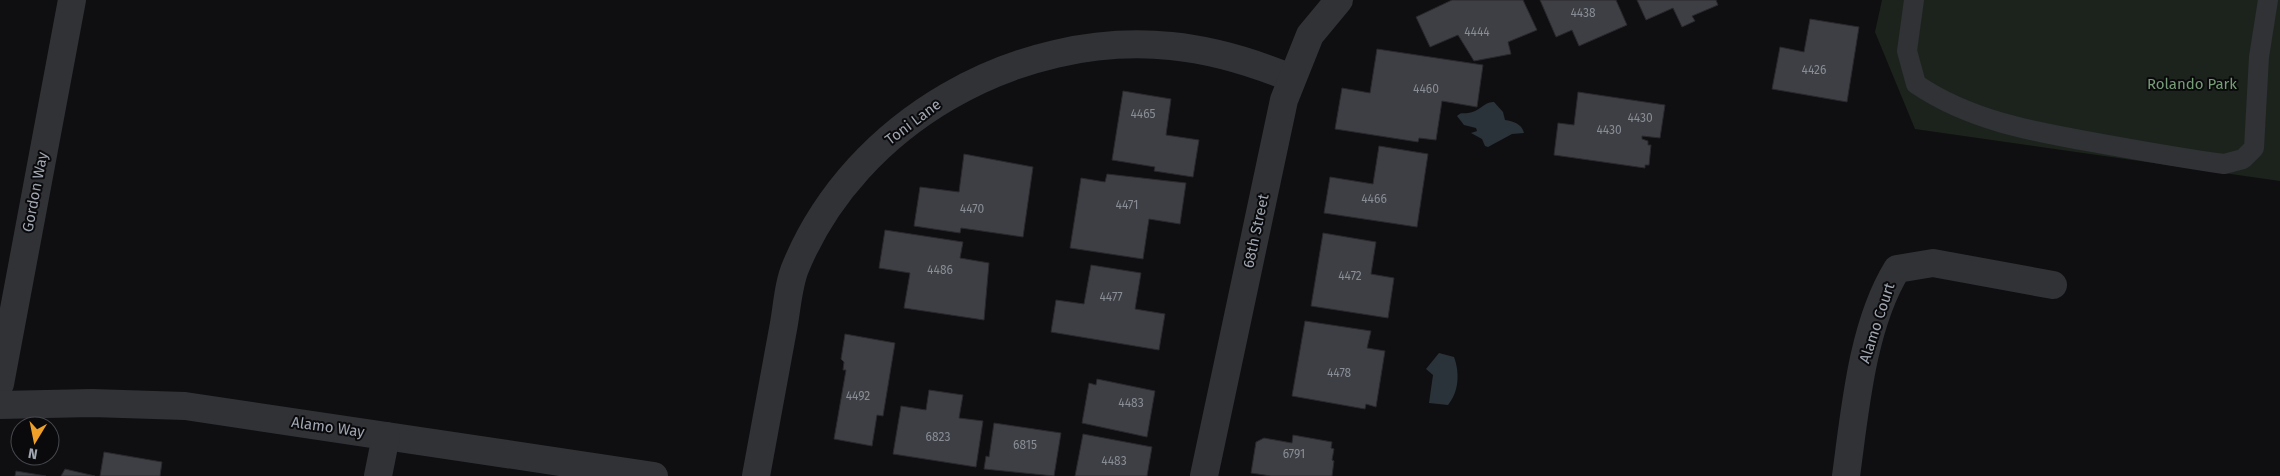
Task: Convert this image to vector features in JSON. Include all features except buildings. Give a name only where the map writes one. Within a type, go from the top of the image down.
[{"type":"street","name":"Gordon Way","points":[[0,384],[72,0]]},
{"type":"street","name":"68th Street","points":[[1204,476],[1284,100],[1291,78],[1310,35],[1339,0]]},
{"type":"street","name":"Toni Lane","points":[[756,476],[795,268],[814,229],[838,194],[866,161],[897,131],[931,106],[968,85],[1006,68],[1046,56],[1087,48],[1129,44],[1170,46],[1212,52],[1253,62],[1291,78]]},
{"type":"street","name":"Alamo Court","points":[[1846,476],[1863,362],[1886,286],[1897,268],[1934,263],[2053,285]]},
{"type":"street","name":"Alamo Way","points":[[0,405],[92,403],[186,406],[654,476]]},
{"type":"street","points":[[378,476],[386,436]]},
{"type":"lane","points":[[1914,0],[1907,51],[1916,84],[1939,100],[1994,122],[2113,146],[2224,164],[2243,159],[2254,148],[2259,57],[2268,0]]},
{"type":"green space","name":"Rolando Park","points":[[1882,0],[2280,0],[2280,181],[1915,129],[1875,32]]},
{"type":"shaded area","points":[[1494,102],[1503,112],[1505,120],[1517,124],[1524,133],[1512,134],[1488,147],[1485,146],[1482,139],[1471,133],[1477,131],[1476,128],[1464,125],[1457,116],[1475,111],[1488,103]]},
{"type":"shaded area","points":[[1439,353],[1454,357],[1457,369],[1456,388],[1448,405],[1429,403],[1433,375],[1426,369]]}]
